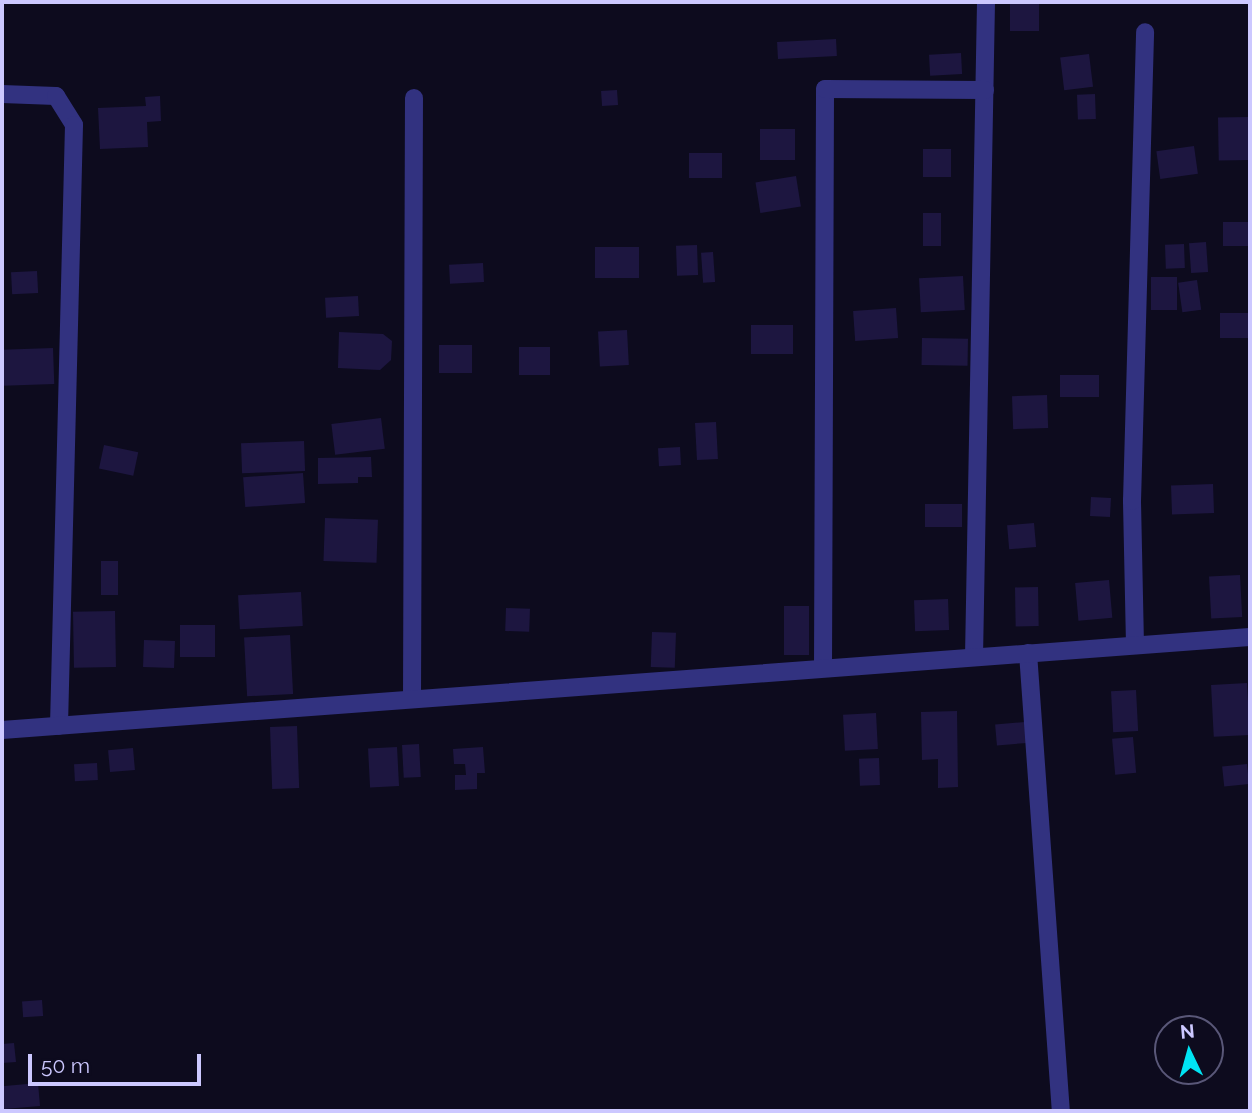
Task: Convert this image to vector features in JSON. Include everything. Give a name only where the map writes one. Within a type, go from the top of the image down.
[{"type":"street","points":[[974,657],[986,2]]},
{"type":"street","points":[[1135,645],[1132,501],[1146,32]]},
{"type":"street","points":[[823,668],[825,89],[985,90]]},
{"type":"street","points":[[2,94],[56,96],[74,125],[59,726]]},
{"type":"street","points":[[412,699],[414,98]]},
{"type":"street","points":[[2,730],[1250,637]]},
{"type":"street","points":[[1028,653],[1061,1111]]},
{"type":"building","points":[[1010,2],[1039,2],[1039,31],[1010,31]]},
{"type":"building","points":[[836,39],[837,56],[778,59],[777,42]]},
{"type":"building","points":[[961,53],[962,74],[930,76],[929,55]]},
{"type":"building","points":[[1089,54],[1093,87],[1064,90],[1060,58]]},
{"type":"building","points":[[617,90],[618,105],[602,106],[601,91]]},
{"type":"building","points":[[1095,94],[1096,119],[1078,120],[1077,95]]},
{"type":"building","points":[[160,96],[161,121],[147,122],[148,147],[100,149],[98,108],[146,106],[145,97]]},
{"type":"building","points":[[1249,117],[1250,160],[1219,161],[1218,118]]},
{"type":"building","points":[[760,129],[795,129],[795,160],[760,160]]},
{"type":"building","points":[[1194,146],[1198,174],[1160,179],[1156,151]]},
{"type":"building","points":[[923,149],[951,149],[951,177],[923,177]]},
{"type":"building","points":[[689,153],[722,153],[722,178],[689,178]]},
{"type":"building","points":[[796,176],[801,207],[760,213],[756,182]]},
{"type":"building","points":[[923,213],[941,213],[941,246],[923,246]]},
{"type":"building","points":[[1223,222],[1250,222],[1250,246],[1223,246]]},
{"type":"building","points":[[1206,242],[1208,272],[1191,273],[1189,243]]},
{"type":"building","points":[[1184,244],[1185,268],[1166,269],[1165,245]]},
{"type":"building","points":[[697,245],[698,275],[677,276],[676,246]]},
{"type":"building","points":[[595,247],[639,247],[639,278],[595,278]]},
{"type":"building","points":[[713,252],[715,282],[703,283],[701,253]]},
{"type":"building","points":[[483,263],[484,282],[450,284],[449,265]]},
{"type":"building","points":[[37,271],[38,293],[12,294],[11,272]]},
{"type":"building","points":[[963,276],[965,310],[921,312],[919,278]]},
{"type":"building","points":[[1151,277],[1177,277],[1177,310],[1151,310]]},
{"type":"building","points":[[1197,280],[1201,310],[1182,312],[1178,283]]},
{"type":"building","points":[[358,296],[359,316],[326,318],[325,298]]},
{"type":"building","points":[[896,308],[898,338],[855,341],[853,311]]},
{"type":"building","points":[[1220,313],[1250,313],[1250,338],[1220,338]]},
{"type":"building","points":[[751,325],[793,325],[793,354],[751,354]]},
{"type":"building","points":[[627,330],[629,365],[600,366],[598,332]]},
{"type":"building","points":[[339,332],[383,334],[392,341],[391,360],[380,370],[338,368]]},
{"type":"building","points":[[922,338],[968,339],[968,366],[922,365]]},
{"type":"building","points":[[439,345],[472,345],[472,373],[439,373]]},
{"type":"building","points":[[519,347],[550,347],[550,375],[519,375]]},
{"type":"building","points":[[53,348],[54,384],[3,386],[2,350]]},
{"type":"building","points":[[1060,375],[1099,375],[1099,397],[1060,397]]},
{"type":"building","points":[[1047,395],[1048,428],[1013,429],[1012,396]]},
{"type":"building","points":[[381,418],[385,449],[335,455],[331,424]]},
{"type":"building","points":[[716,422],[718,459],[697,460],[695,423]]},
{"type":"building","points":[[304,441],[305,471],[242,473],[241,443]]},
{"type":"building","points":[[104,445],[138,452],[133,476],[99,468]]},
{"type":"building","points":[[680,447],[681,465],[659,466],[658,448]]},
{"type":"building","points":[[371,457],[372,477],[358,477],[358,483],[318,484],[318,458]]},
{"type":"building","points":[[303,473],[305,503],[245,507],[243,477]]},
{"type":"building","points":[[1213,484],[1214,513],[1172,514],[1171,485]]},
{"type":"building","points":[[1091,497],[1111,498],[1110,517],[1090,516]]},
{"type":"building","points":[[925,504],[962,504],[962,527],[925,527]]},
{"type":"building","points":[[325,518],[378,520],[376,563],[323,561]]},
{"type":"building","points":[[1034,523],[1036,547],[1009,549],[1007,525]]},
{"type":"building","points":[[101,561],[118,561],[118,595],[101,595]]},
{"type":"building","points":[[1240,575],[1242,617],[1211,619],[1209,577]]},
{"type":"building","points":[[1109,580],[1112,618],[1078,621],[1075,583]]},
{"type":"building","points":[[1015,587],[1038,587],[1039,626],[1016,626]]},
{"type":"building","points":[[301,592],[303,626],[240,629],[238,595]]},
{"type":"building","points":[[948,599],[949,630],[915,631],[914,600]]},
{"type":"building","points":[[784,606],[809,606],[809,655],[784,655]]},
{"type":"building","points":[[506,608],[530,609],[529,632],[505,631]]},
{"type":"building","points":[[115,611],[116,667],[74,668],[73,612]]},
{"type":"building","points":[[180,625],[215,625],[215,657],[180,657]]},
{"type":"building","points":[[652,632],[676,633],[675,668],[651,667]]},
{"type":"building","points":[[290,635],[293,694],[247,696],[244,637]]},
{"type":"building","points":[[144,640],[175,641],[174,668],[143,667]]},
{"type":"building","points":[[1247,683],[1250,735],[1214,737],[1211,685]]},
{"type":"building","points":[[1136,690],[1138,731],[1113,732],[1111,691]]},
{"type":"building","points":[[957,711],[958,787],[938,788],[938,759],[922,760],[921,712]]},
{"type":"building","points":[[876,713],[878,749],[845,751],[843,715]]},
{"type":"building","points":[[1025,722],[1027,743],[997,746],[995,725]]},
{"type":"building","points":[[297,726],[299,788],[272,789],[270,727]]},
{"type":"building","points":[[1133,737],[1136,773],[1115,775],[1112,739]]},
{"type":"building","points":[[419,744],[421,777],[404,778],[402,745]]},
{"type":"building","points":[[397,747],[399,786],[370,787],[368,749]]},
{"type":"building","points":[[483,747],[485,773],[477,773],[477,789],[455,790],[455,775],[466,775],[465,764],[454,764],[453,749]]},
{"type":"building","points":[[133,748],[135,770],[110,772],[108,750]]},
{"type":"building","points":[[879,758],[880,785],[860,786],[859,759]]},
{"type":"building","points":[[97,763],[98,780],[75,781],[74,764]]},
{"type":"building","points":[[1247,764],[1249,784],[1224,787],[1222,767]]},
{"type":"building","points":[[42,1000],[43,1016],[23,1017],[22,1001]]},
{"type":"building","points":[[14,1043],[16,1062],[2,1063],[2,1044]]},
{"type":"building","points":[[38,1083],[40,1106],[4,1109],[2,1086]]}]
